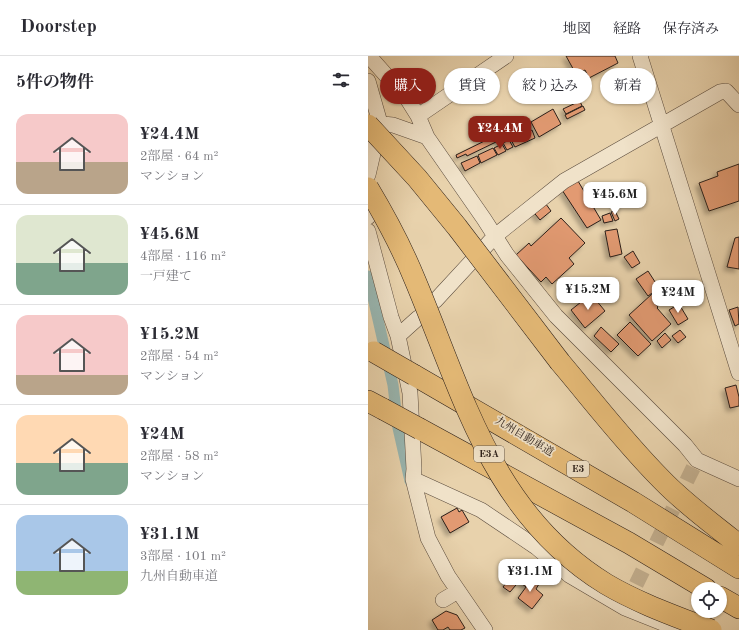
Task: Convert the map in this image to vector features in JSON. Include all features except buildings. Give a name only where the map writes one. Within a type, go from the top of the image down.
[{"type":"highway","points":[[372,124],[447,215],[560,362],[631,447],[662,481],[695,510],[739,545]]},
{"type":"highway","name":"E3A","points":[[368,188],[391,227],[415,279],[473,424],[506,487],[527,515],[551,541],[578,564],[605,583],[636,600],[711,630]]},
{"type":"highway","name":"九州自動車道","points":[[371,351],[626,498],[739,568]]},
{"type":"highway","points":[[375,405],[629,544],[694,582]]},
{"type":"highway","points":[[727,601],[739,608]]},
{"type":"street","points":[[369,56],[408,100],[418,116],[427,137],[507,255],[556,316],[698,460],[739,479]]},
{"type":"street","points":[[418,116],[506,56]]},
{"type":"street","points":[[640,56],[739,373]]},
{"type":"street","points":[[368,81],[372,124],[368,175]]},
{"type":"street","points":[[435,301],[495,236],[564,181],[720,92],[726,91],[739,105]]},
{"type":"street","points":[[372,124],[393,125],[427,137]]},
{"type":"street","points":[[368,203],[370,212],[368,217]]},
{"type":"street","points":[[368,231],[391,317],[398,336],[410,393],[414,469],[413,479],[428,538],[438,560],[485,630]]},
{"type":"street","points":[[398,336],[418,318]]},
{"type":"street","points":[[413,479],[481,510],[536,547],[569,575],[625,608],[680,630]]},
{"type":"street","points":[[443,600],[458,591]]},
{"type":"waterway","points":[[368,276],[393,385],[398,428],[410,481]]},
{"type":"tunnel","points":[[626,605],[697,460]]}]
